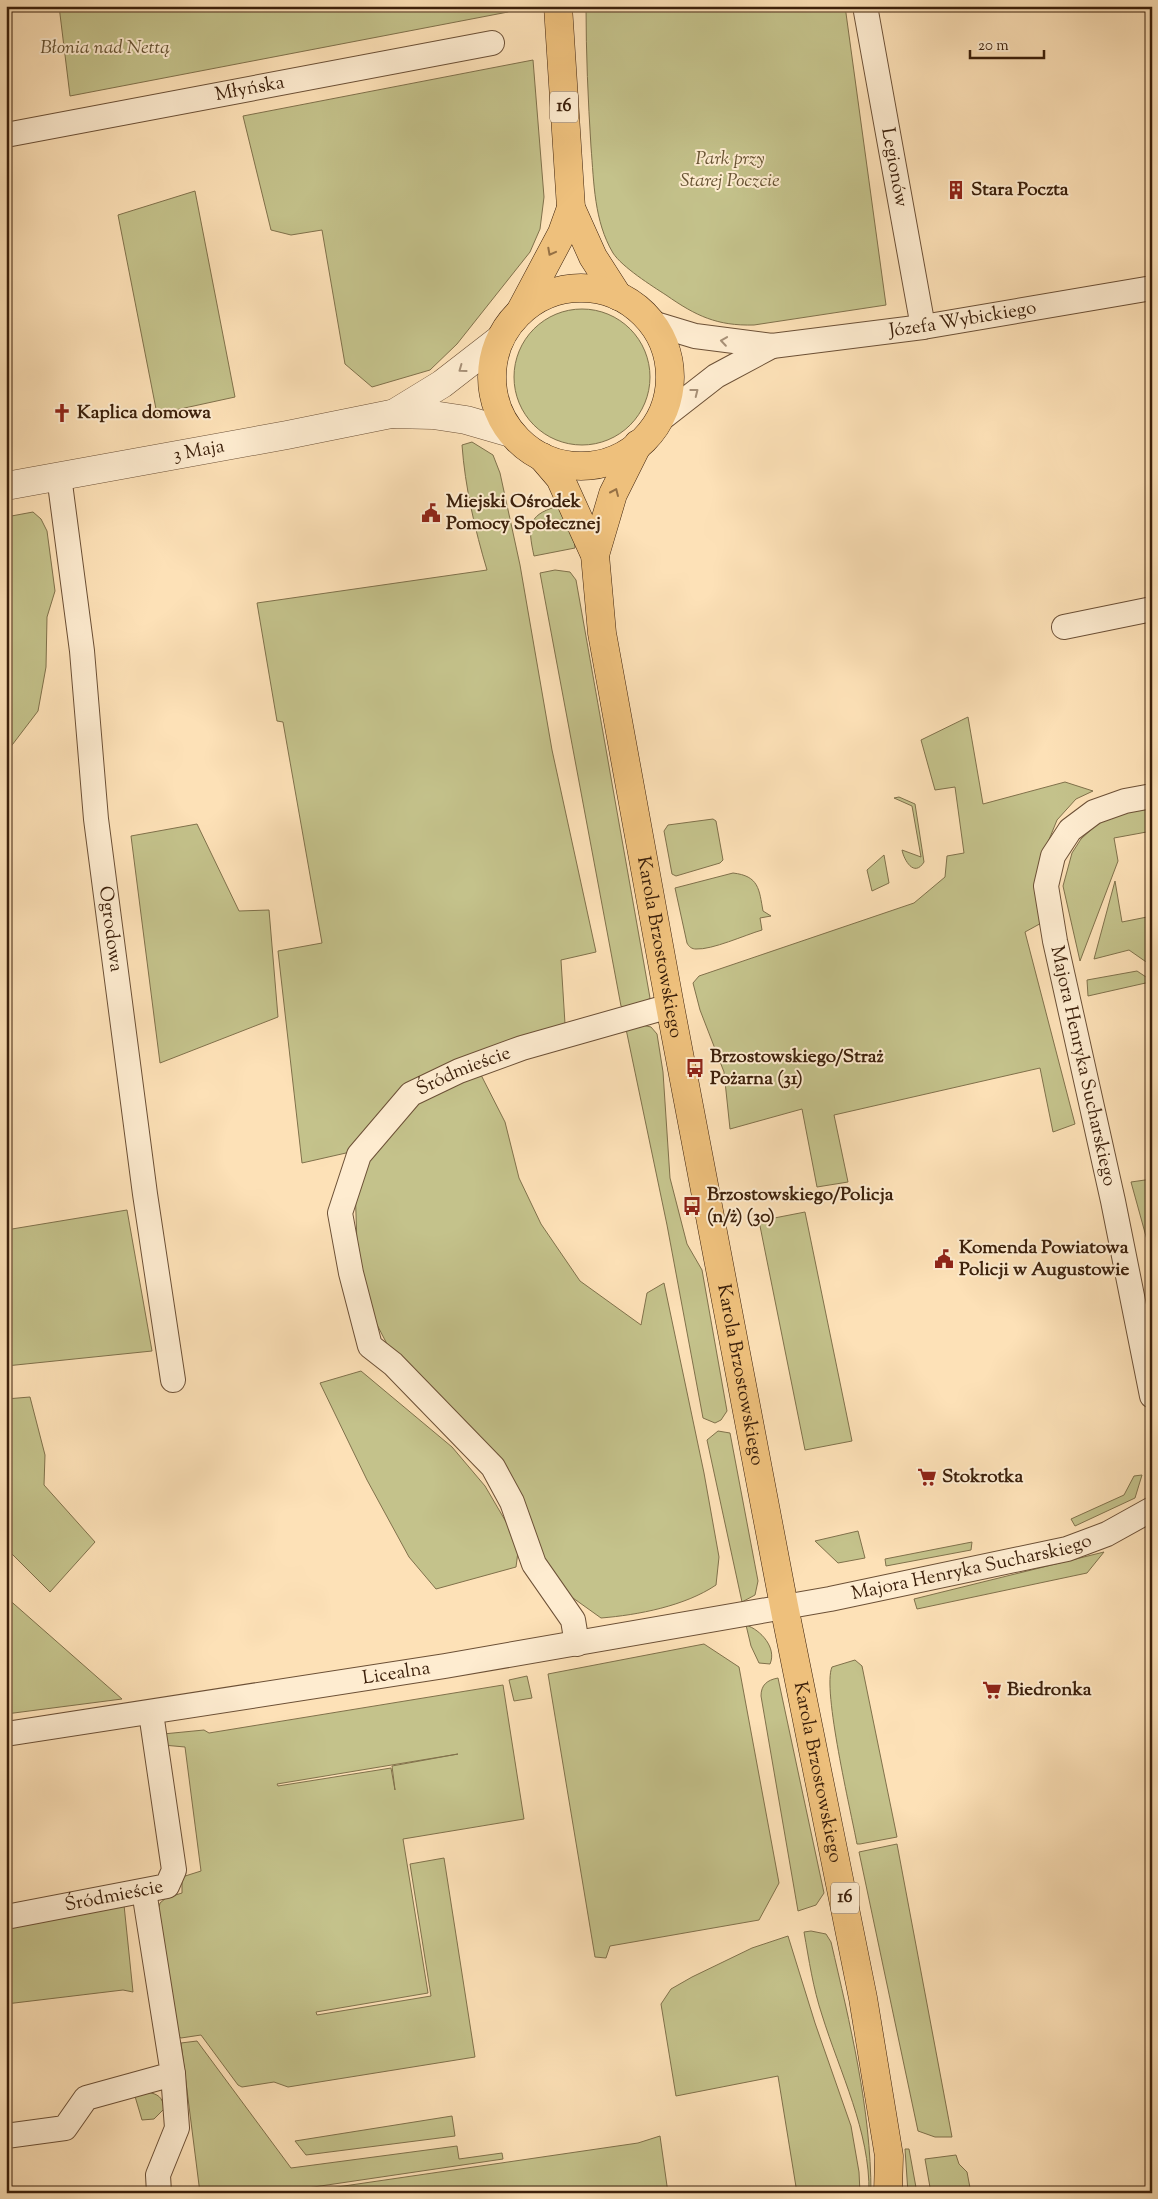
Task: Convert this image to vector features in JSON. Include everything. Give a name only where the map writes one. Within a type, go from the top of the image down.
[{"type":"main road","name":"16","points":[[558,6],[571,208],[590,250],[618,296]]},
{"type":"main road","name":"16","points":[[519,312],[562,233],[571,208]]},
{"type":"main road","points":[[576,287],[598,289],[618,296],[637,307],[652,324],[666,350],[670,380],[664,409],[657,422],[638,444],[624,454],[609,461],[575,466],[558,463],[542,457],[525,446],[511,433],[499,412],[492,387],[492,362],[500,338],[508,324],[519,312],[536,299],[556,291],[576,287]]},
{"type":"main road","name":"Karola Brzostowskiego","points":[[595,555],[613,494],[638,444]]},
{"type":"main road","name":"Karola Brzostowskiego","points":[[542,457],[560,478],[595,555],[602,633],[670,1006],[784,1606],[863,1998],[889,2156],[888,2193]]},
{"type":"street","name":"Legionów","points":[[865,6],[923,327]]},
{"type":"street","name":"Młyńska","points":[[6,135],[492,44]]},
{"type":"street","name":"Józefa Wybickiego","points":[[652,324],[695,336],[772,346],[923,327],[1152,288]]},
{"type":"street","name":"3 Maja","points":[[391,414],[442,384],[500,338]]},
{"type":"street","name":"Józefa Wybickiego","points":[[657,422],[716,376],[772,346]]},
{"type":"street","name":"3 Maja","points":[[6,486],[391,414],[433,415],[466,420],[511,433]]},
{"type":"street","name":"Ogrodowa","points":[[59,476],[82,651],[96,819],[145,1194],[173,1380]]},
{"type":"street","points":[[1064,627],[1152,609]]},
{"type":"street","name":"Majora Henryka Sucharskiego","points":[[1152,796],[1126,801],[1094,812],[1070,830],[1053,856],[1046,886],[1055,941],[1113,1201],[1152,1396]]},
{"type":"street","name":"Śródmieście","points":[[576,1644],[573,1620],[534,1564],[512,1502],[492,1467],[393,1364],[370,1346],[351,1273],[340,1213],[359,1154],[410,1094],[459,1071],[522,1048],[670,1006]]},
{"type":"street","name":"Majora Henryka Sucharskiego","points":[[784,1606],[1067,1549],[1107,1534],[1152,1509]]},
{"type":"street","name":"Licealna","points":[[6,1734],[151,1713],[576,1644],[784,1606]]},
{"type":"street","name":"Śródmieście","points":[[6,1917],[167,1886],[174,1870],[151,1713]]},
{"type":"street","points":[[144,1891],[173,2074],[177,2128],[158,2175],[160,2193]]},
{"type":"street","points":[[6,2136],[65,2128],[86,2098],[173,2074]]},
{"type":"green space","name":"Błonia nad Nettą","points":[[59,6],[517,6],[508,12],[70,96]]},
{"type":"green space","name":"Park przy Starej Poczcie","points":[[586,6],[845,6],[886,305],[754,325],[729,324],[707,318],[687,309],[653,287],[623,264],[613,253],[607,241],[598,215],[596,202],[588,94]]},
{"type":"green space","points":[[533,60],[544,197],[540,229],[530,252],[457,344],[430,370],[372,387],[345,364],[322,230],[291,235],[271,230],[243,116]]},
{"type":"green space","points":[[195,191],[235,397],[157,414],[118,215]]},
{"type":"green space","points":[[582,309],[608,314],[630,329],[645,351],[650,377],[645,403],[630,425],[608,440],[582,445],[556,440],[534,425],[519,403],[514,377],[519,351],[534,329],[556,314]]},
{"type":"green space","points":[[472,442],[493,455],[500,473],[520,565],[552,750],[596,952],[561,960],[565,1024],[369,1126],[346,1153],[302,1163],[278,951],[322,943],[283,722],[277,721],[257,603],[487,570],[478,540],[463,461],[462,445]]},
{"type":"green space","points":[[562,505],[574,538],[575,548],[534,556],[531,536],[533,522],[542,512]]},
{"type":"green space","points":[[33,512],[41,519],[47,531],[55,591],[47,617],[46,667],[38,711],[6,753],[6,517]]},
{"type":"green space","points":[[555,570],[570,572],[576,580],[650,998],[643,1004],[626,1010],[621,1006],[540,573]]},
{"type":"green space","points":[[968,717],[983,804],[1065,782],[1093,791],[1076,799],[1057,820],[1036,877],[1038,898],[1045,921],[1025,932],[1075,1124],[1053,1132],[1040,1068],[834,1115],[848,1182],[817,1187],[802,1109],[730,1129],[724,1072],[700,1010],[693,983],[699,976],[914,903],[945,877],[947,856],[964,853],[955,787],[935,790],[921,740]]},
{"type":"green space","points":[[899,797],[915,804],[924,862],[917,868],[910,866],[902,850],[921,857],[912,806],[894,798]]},
{"type":"green space","points":[[1152,807],[1152,831],[1114,838],[1118,861],[1080,961],[1063,886],[1072,853],[1081,839],[1095,826],[1113,815]]},
{"type":"green space","points":[[713,819],[716,821],[723,860],[720,863],[676,876],[672,874],[664,831],[668,825]]},
{"type":"green space","points":[[197,824],[239,911],[269,910],[278,1017],[160,1063],[131,836]]},
{"type":"green space","points":[[884,855],[889,883],[872,891],[867,870]]},
{"type":"green space","points":[[733,873],[748,877],[753,881],[759,890],[763,911],[771,916],[760,918],[762,930],[703,949],[690,947],[687,943],[675,888]]},
{"type":"green space","points":[[1115,881],[1122,922],[1152,916],[1152,966],[1129,950],[1094,959]]},
{"type":"green space","points":[[1137,971],[1152,981],[1152,989],[1150,982],[1088,996],[1087,980]]},
{"type":"green space","points":[[642,1025],[651,1027],[657,1034],[663,1072],[670,1178],[687,1244],[702,1270],[727,1411],[721,1420],[715,1423],[703,1418],[667,1225],[626,1029]]},
{"type":"green space","points":[[480,1073],[505,1122],[519,1178],[541,1224],[580,1281],[641,1325],[647,1293],[664,1283],[704,1473],[719,1557],[716,1585],[690,1599],[645,1612],[601,1618],[566,1593],[417,1372],[387,1344],[373,1317],[357,1245],[355,1184],[372,1146],[423,1098]]},
{"type":"green space","points":[[1152,1179],[1152,1238],[1147,1240],[1131,1182]]},
{"type":"green space","points":[[127,1210],[152,1351],[6,1366],[6,1230]]},
{"type":"green space","points":[[805,1212],[852,1441],[805,1450],[759,1221]]},
{"type":"green space","points":[[361,1371],[452,1447],[485,1486],[519,1544],[516,1567],[436,1589],[409,1557],[367,1480],[320,1383]]},
{"type":"green space","points":[[30,1397],[45,1455],[44,1485],[95,1542],[50,1592],[6,1548],[6,1399]]},
{"type":"green space","points":[[718,1431],[730,1433],[758,1581],[755,1595],[742,1602],[707,1440]]},
{"type":"green space","points":[[1142,1475],[1135,1498],[1075,1526],[1071,1519],[1124,1495],[1134,1476]]},
{"type":"green space","points":[[858,1531],[865,1558],[838,1563],[815,1541]]},
{"type":"green space","points":[[972,1542],[971,1550],[886,1566],[885,1559]]},
{"type":"green space","points":[[1104,1552],[1087,1573],[917,1609],[914,1599]]},
{"type":"green space","points":[[6,1597],[122,1699],[6,1714]]},
{"type":"green space","points":[[746,1625],[752,1627],[766,1640],[772,1658],[770,1664],[759,1663],[751,1646]]},
{"type":"green space","points":[[704,1644],[739,1667],[779,1883],[759,1920],[610,1946],[606,1958],[595,1957],[548,1674]]},
{"type":"green space","points":[[855,1660],[862,1666],[897,1837],[860,1844],[857,1844],[839,1752],[830,1680],[832,1667]]},
{"type":"green space","points":[[527,1676],[532,1698],[514,1701],[509,1680]]},
{"type":"green space","points":[[778,1678],[824,1893],[816,1905],[798,1911],[761,1696],[765,1684]]},
{"type":"green space","points":[[503,1685],[524,1819],[403,1839],[428,1993],[316,2012],[317,2015],[431,1996],[410,1864],[444,1858],[475,2057],[288,2087],[274,2082],[242,2087],[238,2085],[201,2035],[181,2038],[177,2036],[157,1915],[160,1903],[166,1898],[182,1893],[182,1877],[201,1871],[185,1747],[163,1745],[163,1734],[204,1730],[209,1733]],"holes":[[[458,1754],[392,1766],[395,1790],[391,1768],[278,1786],[277,1784]]]},
{"type":"green space","points":[[897,1844],[952,2137],[935,2137],[918,2131],[859,1852]]},
{"type":"green space","points":[[124,1905],[133,1992],[123,1990],[6,2004],[6,1928]]},
{"type":"green space","points":[[811,1931],[826,1934],[831,1942],[852,2035],[863,2098],[870,2161],[871,2193],[869,2193],[865,2147],[853,2102],[822,2015],[814,1984],[804,1932]]},
{"type":"green space","points":[[788,1936],[815,2023],[851,2126],[859,2172],[860,2193],[797,2193],[778,2076],[676,2096],[661,2004],[671,1989],[752,1948]]},
{"type":"green space","points":[[197,2041],[291,2168],[457,2146],[459,2159],[502,2153],[503,2159],[273,2193],[200,2193],[181,2043]]},
{"type":"green space","points":[[147,2092],[159,2097],[164,2109],[154,2119],[142,2120],[134,2093]]},
{"type":"green space","points":[[452,2116],[455,2136],[306,2155],[295,2141]]},
{"type":"green space","points":[[660,2136],[668,2193],[296,2193],[638,2143]]},
{"type":"green space","points":[[905,2149],[909,2149],[917,2193],[908,2193]]},
{"type":"green space","points":[[956,2155],[959,2164],[967,2172],[971,2193],[931,2193],[925,2159]]},
{"type":"place","name":"Stara Poczta","points":[[956,190]]},
{"type":"place","name":"Kaplica domowa","points":[[62,413]]},
{"type":"place","name":"Miejski Ośrodek Pomocy Społecznej","points":[[431,513]]},
{"type":"place","name":"Brzostowskiego/Straż Pożarna (31)","points":[[695,1068]]},
{"type":"place","name":"Brzostowskiego/Policja (n/ż) (30)","points":[[692,1206]]},
{"type":"place","name":"Komenda Powiatowa Policji w Augustowie","points":[[944,1259]]},
{"type":"place","name":"Stokrotka","points":[[927,1477]]},
{"type":"place","name":"Biedronka","points":[[992,1690]]}]
